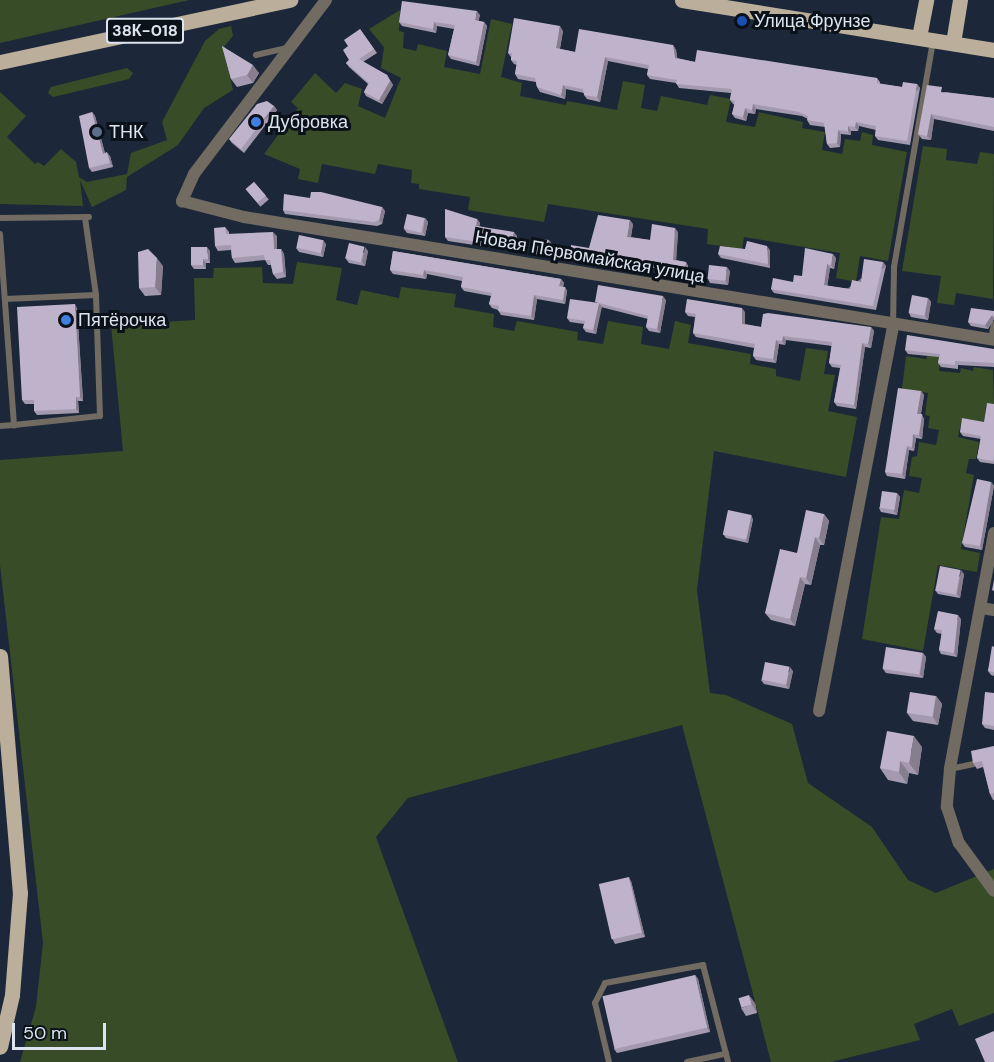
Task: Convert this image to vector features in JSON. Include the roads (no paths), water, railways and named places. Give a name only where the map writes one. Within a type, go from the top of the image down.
[{"type":"main road","name":"38К-018","points":[[0,62],[290,0]]},
{"type":"main road","points":[[682,0],[994,50]]},
{"type":"main road","points":[[926,0],[926,39]]},
{"type":"main road","points":[[953,43],[960,0]]},
{"type":"main road","points":[[0,656],[20,893],[12,995],[0,1047]]},
{"type":"street","points":[[293,46],[326,0]]},
{"type":"street","name":"Новая Первомайская улица","points":[[293,46],[194,174],[182,201],[244,217],[893,326],[993,340]]},
{"type":"street","points":[[819,711],[893,326]]},
{"type":"street","points":[[994,534],[950,769],[948,807],[951,824],[959,843],[994,891]]},
{"type":"street","points":[[981,608],[994,610]]},
{"type":"lane","points":[[893,326],[894,267],[926,39]]},
{"type":"lane","points":[[256,55],[293,46]]},
{"type":"lane","points":[[0,218],[87,218],[96,295],[100,416],[0,426]]},
{"type":"lane","points":[[0,234],[14,425]]},
{"type":"lane","points":[[5,299],[96,295]]},
{"type":"lane","points":[[993,340],[994,324]]},
{"type":"lane","points":[[950,769],[973,764]]},
{"type":"lane","points":[[609,1062],[596,1003],[605,983],[703,965],[728,1062]]},
{"type":"lane","points":[[687,1062],[726,1054]]},
{"type":"place","name":"Улица Фрунзе","points":[[742,21]]},
{"type":"place","name":"Дубровка","points":[[256,122]]},
{"type":"place","name":"ТНК","points":[[97,132]]},
{"type":"place","name":"Пятёрочка","points":[[66,320]]}]
